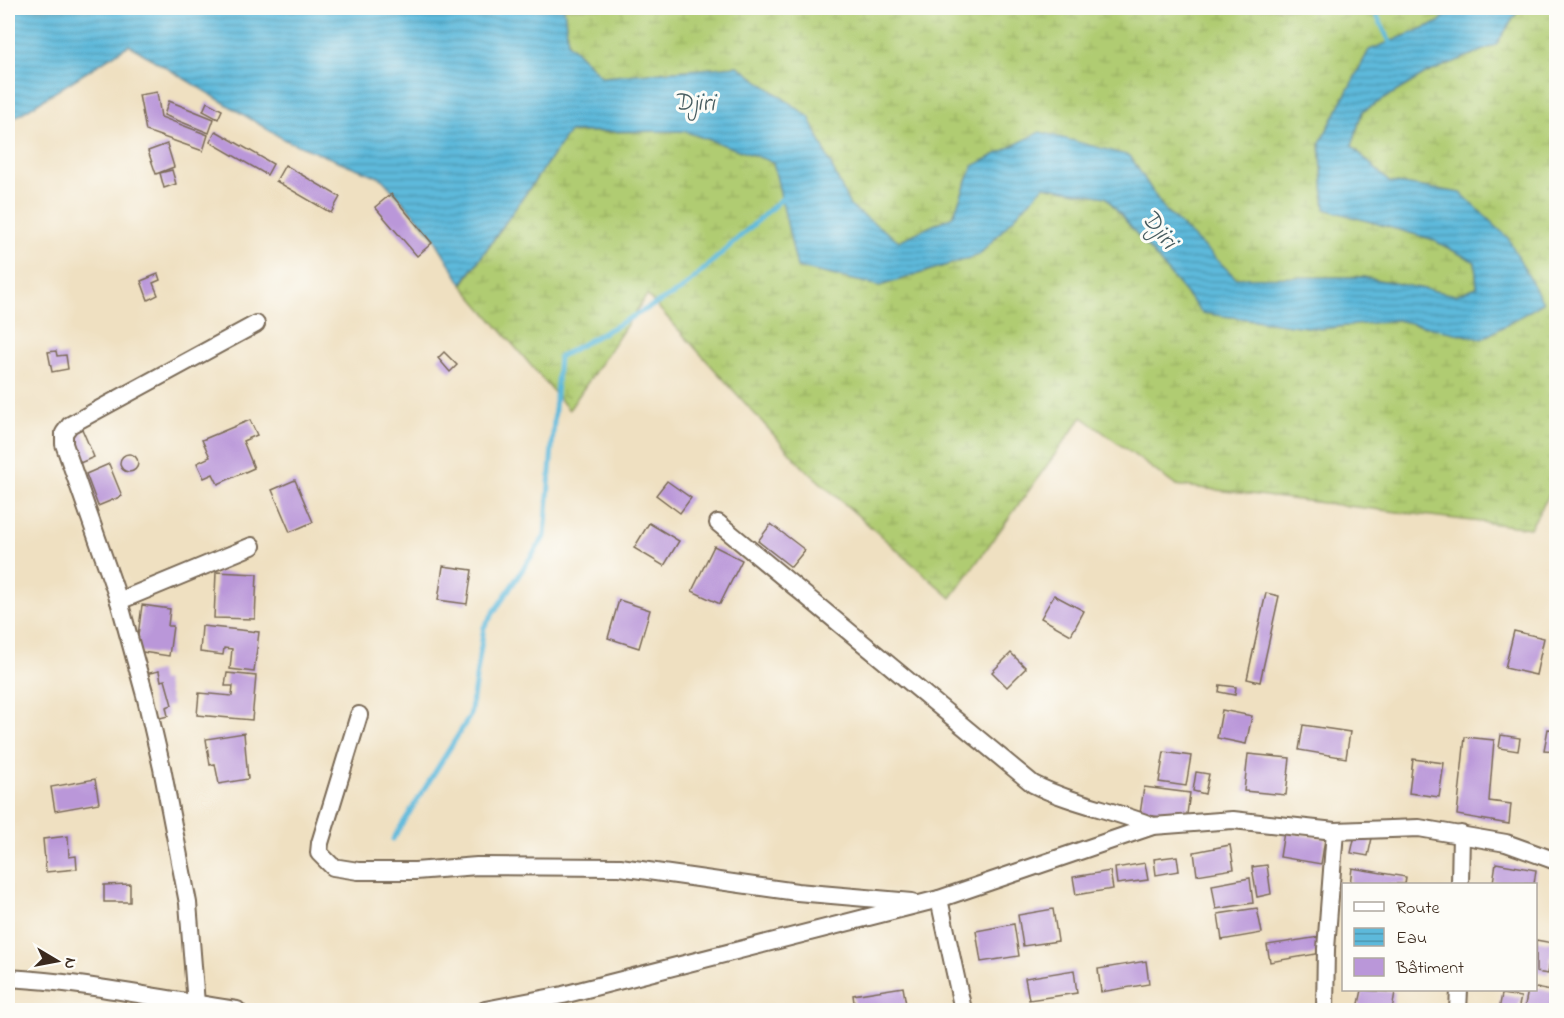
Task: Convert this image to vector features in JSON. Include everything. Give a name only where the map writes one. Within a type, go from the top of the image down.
[{"type":"street","points":[[198,1007],[188,903],[146,699],[119,601],[64,444],[64,433],[70,425],[256,324]]},
{"type":"street","points":[[718,523],[1033,784],[1051,793],[1126,815],[1153,826]]},
{"type":"street","points":[[119,601],[252,546]]},
{"type":"street","points":[[359,715],[320,843],[319,853],[333,867],[358,871],[415,871],[477,866],[620,867],[797,892],[887,898],[918,904]]},
{"type":"street","points":[[485,1011],[563,995],[939,899],[1153,826],[1233,820],[1335,831],[1419,828],[1506,843],[1557,861]]},
{"type":"street","points":[[1325,1011],[1326,949],[1335,831]]},
{"type":"street","points":[[1460,883],[1461,834]]},
{"type":"street","points":[[939,899],[963,1011]]},
{"type":"street","points":[[8,978],[72,983],[198,1007],[237,1011]]},
{"type":"street","points":[[1458,1011],[1459,991]]},
{"type":"green space","points":[[564,8],[1452,8],[1439,22],[1369,50],[1320,143],[1325,209],[1431,239],[1475,262],[1477,287],[1455,295],[1363,277],[1236,278],[1163,208],[1130,156],[973,166],[953,216],[899,241],[850,206],[809,117],[738,66],[602,77],[568,43]]},
{"type":"green space","points":[[1520,8],[1556,8],[1556,483],[1530,528],[1175,485],[1082,417],[951,598],[803,467],[647,295],[569,410],[462,285],[569,132],[684,131],[773,162],[798,267],[880,286],[979,255],[1043,186],[1106,197],[1202,313],[1321,329],[1397,320],[1482,339],[1543,303],[1461,193],[1389,182],[1352,146],[1362,112],[1427,73],[1496,45]]},
{"type":"water","name":"Djiri","points":[[8,8],[564,8],[568,43],[602,77],[738,66],[809,117],[850,206],[899,241],[953,216],[973,166],[1040,132],[1130,156],[1163,208],[1236,278],[1363,277],[1455,295],[1477,287],[1475,262],[1431,239],[1325,209],[1320,143],[1369,50],[1439,22],[1452,8],[1520,8],[1496,45],[1427,73],[1362,112],[1352,146],[1389,182],[1461,193],[1508,238],[1543,303],[1482,339],[1397,320],[1321,329],[1202,313],[1106,197],[1044,186],[979,255],[880,286],[797,267],[773,162],[684,131],[569,132],[462,284],[431,233],[381,178],[285,140],[129,45],[8,122]]},
{"type":"building","points":[[157,92],[161,117],[208,135],[203,151],[146,131],[139,95]]},
{"type":"building","points":[[169,101],[214,119],[209,133],[164,115]]},
{"type":"building","points":[[207,102],[222,110],[218,119],[203,111]]},
{"type":"building","points":[[216,131],[273,164],[267,175],[210,142]]},
{"type":"building","points":[[167,144],[174,167],[156,174],[148,151]]},
{"type":"building","points":[[285,165],[340,197],[331,213],[276,181]]},
{"type":"building","points":[[172,170],[176,184],[164,188],[160,173]]},
{"type":"building","points":[[391,194],[432,243],[417,256],[375,207]]},
{"type":"building","points":[[158,274],[160,280],[153,283],[158,295],[148,300],[141,281]]},
{"type":"building","points":[[56,351],[57,356],[66,355],[68,369],[52,372],[48,352]]},
{"type":"building","points":[[444,352],[457,365],[450,372],[438,358]]},
{"type":"building","points":[[250,420],[257,435],[243,441],[254,468],[218,484],[213,474],[204,478],[197,463],[210,457],[202,440]]},
{"type":"building","points":[[82,429],[94,457],[80,463],[68,435]]},
{"type":"building","points":[[129,454],[135,457],[138,463],[135,469],[129,472],[123,469],[120,463],[123,457]]},
{"type":"building","points":[[109,464],[122,496],[98,506],[86,474]]},
{"type":"building","points":[[295,480],[313,522],[290,532],[272,490]]},
{"type":"building","points":[[667,481],[691,498],[680,513],[656,495]]},
{"type":"building","points":[[649,523],[679,541],[664,566],[634,548]]},
{"type":"building","points":[[771,524],[805,550],[791,567],[758,541]]},
{"type":"building","points":[[714,546],[742,560],[720,604],[692,591]]},
{"type":"building","points":[[443,566],[472,570],[467,604],[438,600]]},
{"type":"building","points":[[216,572],[257,574],[255,619],[214,618]]},
{"type":"building","points":[[1266,593],[1279,596],[1260,682],[1247,679]]},
{"type":"building","points":[[1054,595],[1084,611],[1071,635],[1041,618]]},
{"type":"building","points":[[619,600],[650,610],[639,648],[608,638]]},
{"type":"building","points":[[142,605],[170,609],[168,626],[173,626],[169,656],[136,651]]},
{"type":"building","points":[[202,626],[259,632],[254,672],[230,669],[232,649],[224,648],[223,655],[200,652]]},
{"type":"building","points":[[1514,631],[1544,638],[1536,675],[1505,668]]},
{"type":"building","points":[[1011,653],[1026,668],[1007,687],[992,672]]},
{"type":"building","points":[[159,671],[161,681],[165,680],[172,705],[166,707],[168,716],[156,719],[145,674]]},
{"type":"building","points":[[227,673],[256,676],[252,720],[197,715],[199,693],[232,696],[233,686],[225,686]]},
{"type":"building","points":[[1220,685],[1236,687],[1235,695],[1219,692]]},
{"type":"building","points":[[1222,710],[1252,716],[1246,744],[1217,738]]},
{"type":"building","points":[[1303,725],[1350,732],[1346,758],[1299,750]]},
{"type":"building","points":[[1548,729],[1556,730],[1556,751],[1544,750]]},
{"type":"building","points":[[244,733],[248,779],[219,784],[215,764],[210,765],[206,739]]},
{"type":"building","points":[[1501,735],[1520,738],[1518,751],[1499,748]]},
{"type":"building","points":[[1465,737],[1494,740],[1489,801],[1511,804],[1509,824],[1457,815]]},
{"type":"building","points":[[1164,752],[1191,756],[1186,786],[1159,782]]},
{"type":"building","points":[[1248,754],[1290,758],[1286,795],[1244,791]]},
{"type":"building","points":[[1413,759],[1444,763],[1439,797],[1409,793]]},
{"type":"building","points":[[1196,772],[1209,774],[1205,794],[1193,791]]},
{"type":"building","points":[[95,779],[99,803],[55,811],[51,787]]},
{"type":"building","points":[[1144,787],[1190,793],[1186,821],[1140,814]]},
{"type":"building","points":[[1284,832],[1325,839],[1321,864],[1280,857]]},
{"type":"building","points":[[1355,835],[1372,838],[1368,856],[1351,853]]},
{"type":"building","points":[[68,836],[69,857],[76,856],[77,869],[46,872],[43,839]]},
{"type":"building","points":[[1230,845],[1234,869],[1197,875],[1194,852]]},
{"type":"building","points":[[1177,856],[1179,871],[1156,875],[1154,859]]},
{"type":"building","points":[[1145,863],[1148,880],[1117,884],[1115,868]]},
{"type":"building","points":[[1496,863],[1536,870],[1534,883],[1493,882]]},
{"type":"building","points":[[1267,865],[1271,894],[1257,897],[1252,867]]},
{"type":"building","points":[[1352,868],[1406,877],[1405,883],[1350,883]]},
{"type":"building","points":[[1110,871],[1113,889],[1076,895],[1073,877]]},
{"type":"building","points":[[1250,878],[1253,903],[1216,909],[1212,885]]},
{"type":"building","points":[[130,884],[130,902],[104,902],[104,885]]},
{"type":"building","points":[[1257,908],[1262,933],[1222,940],[1218,914]]},
{"type":"building","points":[[1053,909],[1058,941],[1023,946],[1018,915]]},
{"type":"building","points":[[1014,924],[1019,956],[981,962],[976,931]]},
{"type":"building","points":[[1319,937],[1322,953],[1270,962],[1267,945]]},
{"type":"building","points":[[1537,940],[1553,943],[1548,974],[1537,972]]},
{"type":"building","points":[[1146,961],[1149,984],[1101,992],[1098,969]]},
{"type":"building","points":[[1074,970],[1077,993],[1029,1000],[1025,978]]},
{"type":"building","points":[[903,987],[907,1010],[855,1010],[853,995]]},
{"type":"building","points":[[1537,988],[1556,992],[1556,1010],[1524,1010],[1528,991],[1537,991]]},
{"type":"building","points":[[1362,991],[1395,992],[1392,1010],[1358,1008]]},
{"type":"building","points":[[1502,994],[1521,997],[1518,1010],[1499,1010]]},
{"type":"waterway","points":[[1373,8],[1392,46]]},
{"type":"waterway","points":[[393,839],[470,716],[484,627],[545,536],[559,357],[681,290],[786,195]]}]
